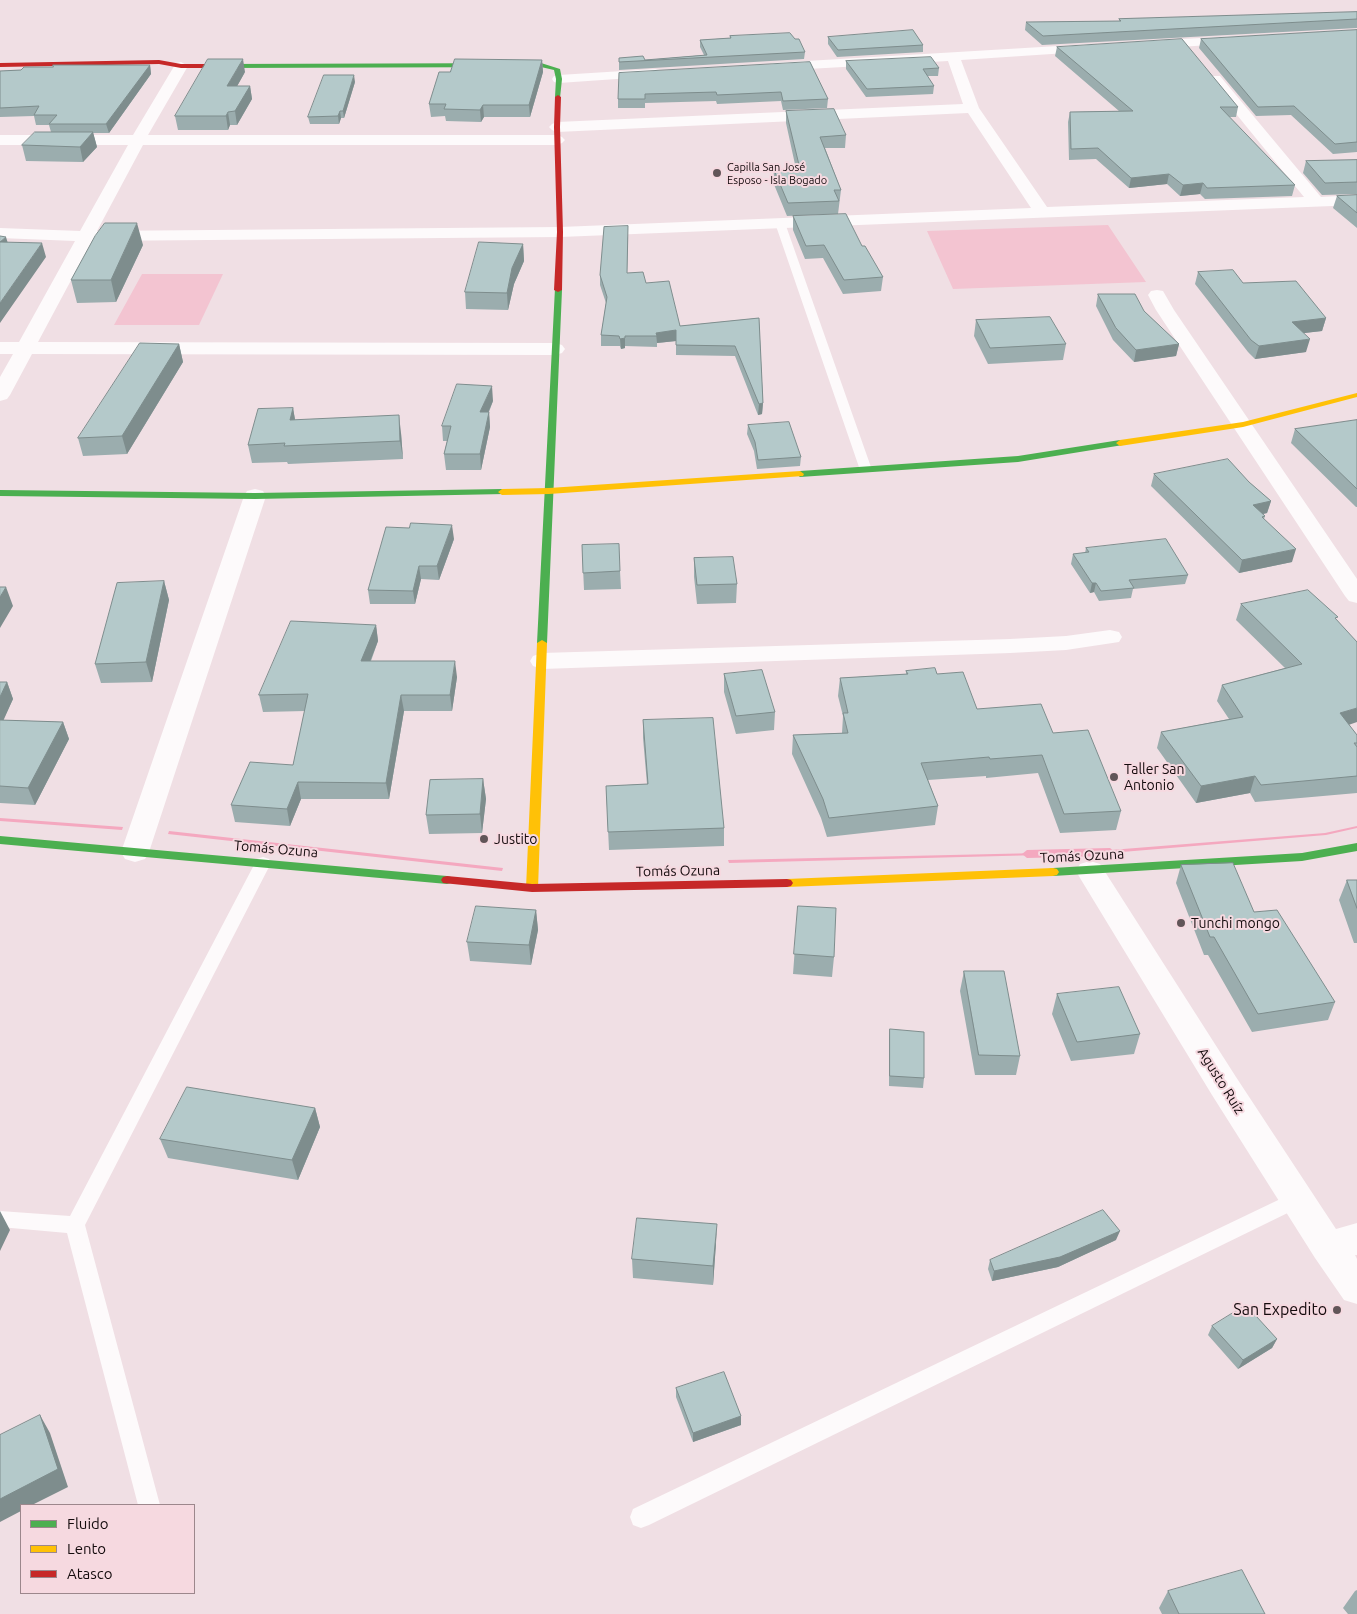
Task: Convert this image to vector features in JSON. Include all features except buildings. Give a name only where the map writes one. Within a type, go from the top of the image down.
[{"type":"street","points":[[1137,46],[1252,39]]},
{"type":"street","points":[[1185,43],[1316,202]]},
{"type":"street","points":[[756,68],[1108,47]]},
{"type":"street","points":[[953,56],[972,108],[1042,212]]},
{"type":"street","points":[[0,66],[159,62],[181,66],[541,65],[557,69],[559,79],[557,133],[560,232],[532,888]]},
{"type":"street","points":[[0,395],[138,140],[181,66]]},
{"type":"street","points":[[559,79],[668,73]]},
{"type":"street","points":[[0,140],[138,140],[557,133],[972,108]]},
{"type":"street","points":[[0,233],[86,236],[560,232],[1357,200]]},
{"type":"street","points":[[1157,295],[1165,310],[1353,584]]},
{"type":"street","points":[[0,348],[555,349]]},
{"type":"street","points":[[0,493],[255,496],[549,491],[866,470],[1018,459],[1243,424],[1357,395]]},
{"type":"street","points":[[135,852],[255,496]]},
{"type":"street","points":[[542,661],[1010,646],[1110,637]]},
{"type":"street","name":"Tomás Ozuna","points":[[0,840],[532,888],[736,885],[1090,871],[1302,857],[1357,847]]},
{"type":"street","name":"Agusto Ruíz","points":[[1090,871],[1297,1199],[1342,1243],[1357,1288]]},
{"type":"lane","points":[[780,223],[866,470]]},
{"type":"lane","points":[[149,1504],[75,1226],[264,863]]},
{"type":"lane","points":[[641,1517],[1297,1199]]},
{"type":"lane","points":[[0,1219],[75,1226]]},
{"type":"shaded area","points":[[1108,225],[1146,282],[953,289],[927,231]]},
{"type":"shaded area","points":[[142,274],[223,274],[199,325],[114,325]]},
{"type":"shaded area","points":[[0,818],[123,827],[122,830],[0,821]]},
{"type":"shaded area","points":[[1357,826],[1357,828],[1326,835],[1098,854],[1098,851],[1325,833]]},
{"type":"shaded area","points":[[169,831],[503,868],[502,871],[168,834]]},
{"type":"shaded area","points":[[1040,853],[1041,855],[729,863],[728,860]]},
{"type":"waterway","points":[[1027,854],[1110,852]]},
{"type":"traffic: fast","points":[[221,66],[541,65],[557,69],[559,79],[558,97]]},
{"type":"traffic: fast","points":[[542,643],[558,290]]},
{"type":"traffic: fast","points":[[800,474],[1018,459],[1120,443]]},
{"type":"traffic: fast","points":[[0,493],[255,496],[502,492]]},
{"type":"traffic: fast","points":[[0,840],[447,880]]},
{"type":"traffic: fast","points":[[1053,872],[1302,857],[1357,847]]},
{"type":"traffic: slow","points":[[1120,443],[1243,424],[1357,395]]},
{"type":"traffic: slow","points":[[502,492],[549,491],[800,474]]},
{"type":"traffic: slow","points":[[532,888],[542,643]]},
{"type":"traffic: slow","points":[[787,883],[1053,872]]},
{"type":"traffic: jam","points":[[0,65],[159,62],[181,66],[221,66]]},
{"type":"traffic: jam","points":[[558,97],[560,232],[558,290]]},
{"type":"traffic: jam","points":[[447,880],[532,888],[787,883]]},
{"type":"place","name":"Capilla San José Esposo - Isla Bogado","points":[[717,173]]},
{"type":"place","name":"Taller San Antonio","points":[[1114,777]]},
{"type":"place","name":"Justito","points":[[484,839]]},
{"type":"place","name":"Tunchi mongo","points":[[1181,923]]},
{"type":"place","name":"San Expedito","points":[[1337,1310]]}]
